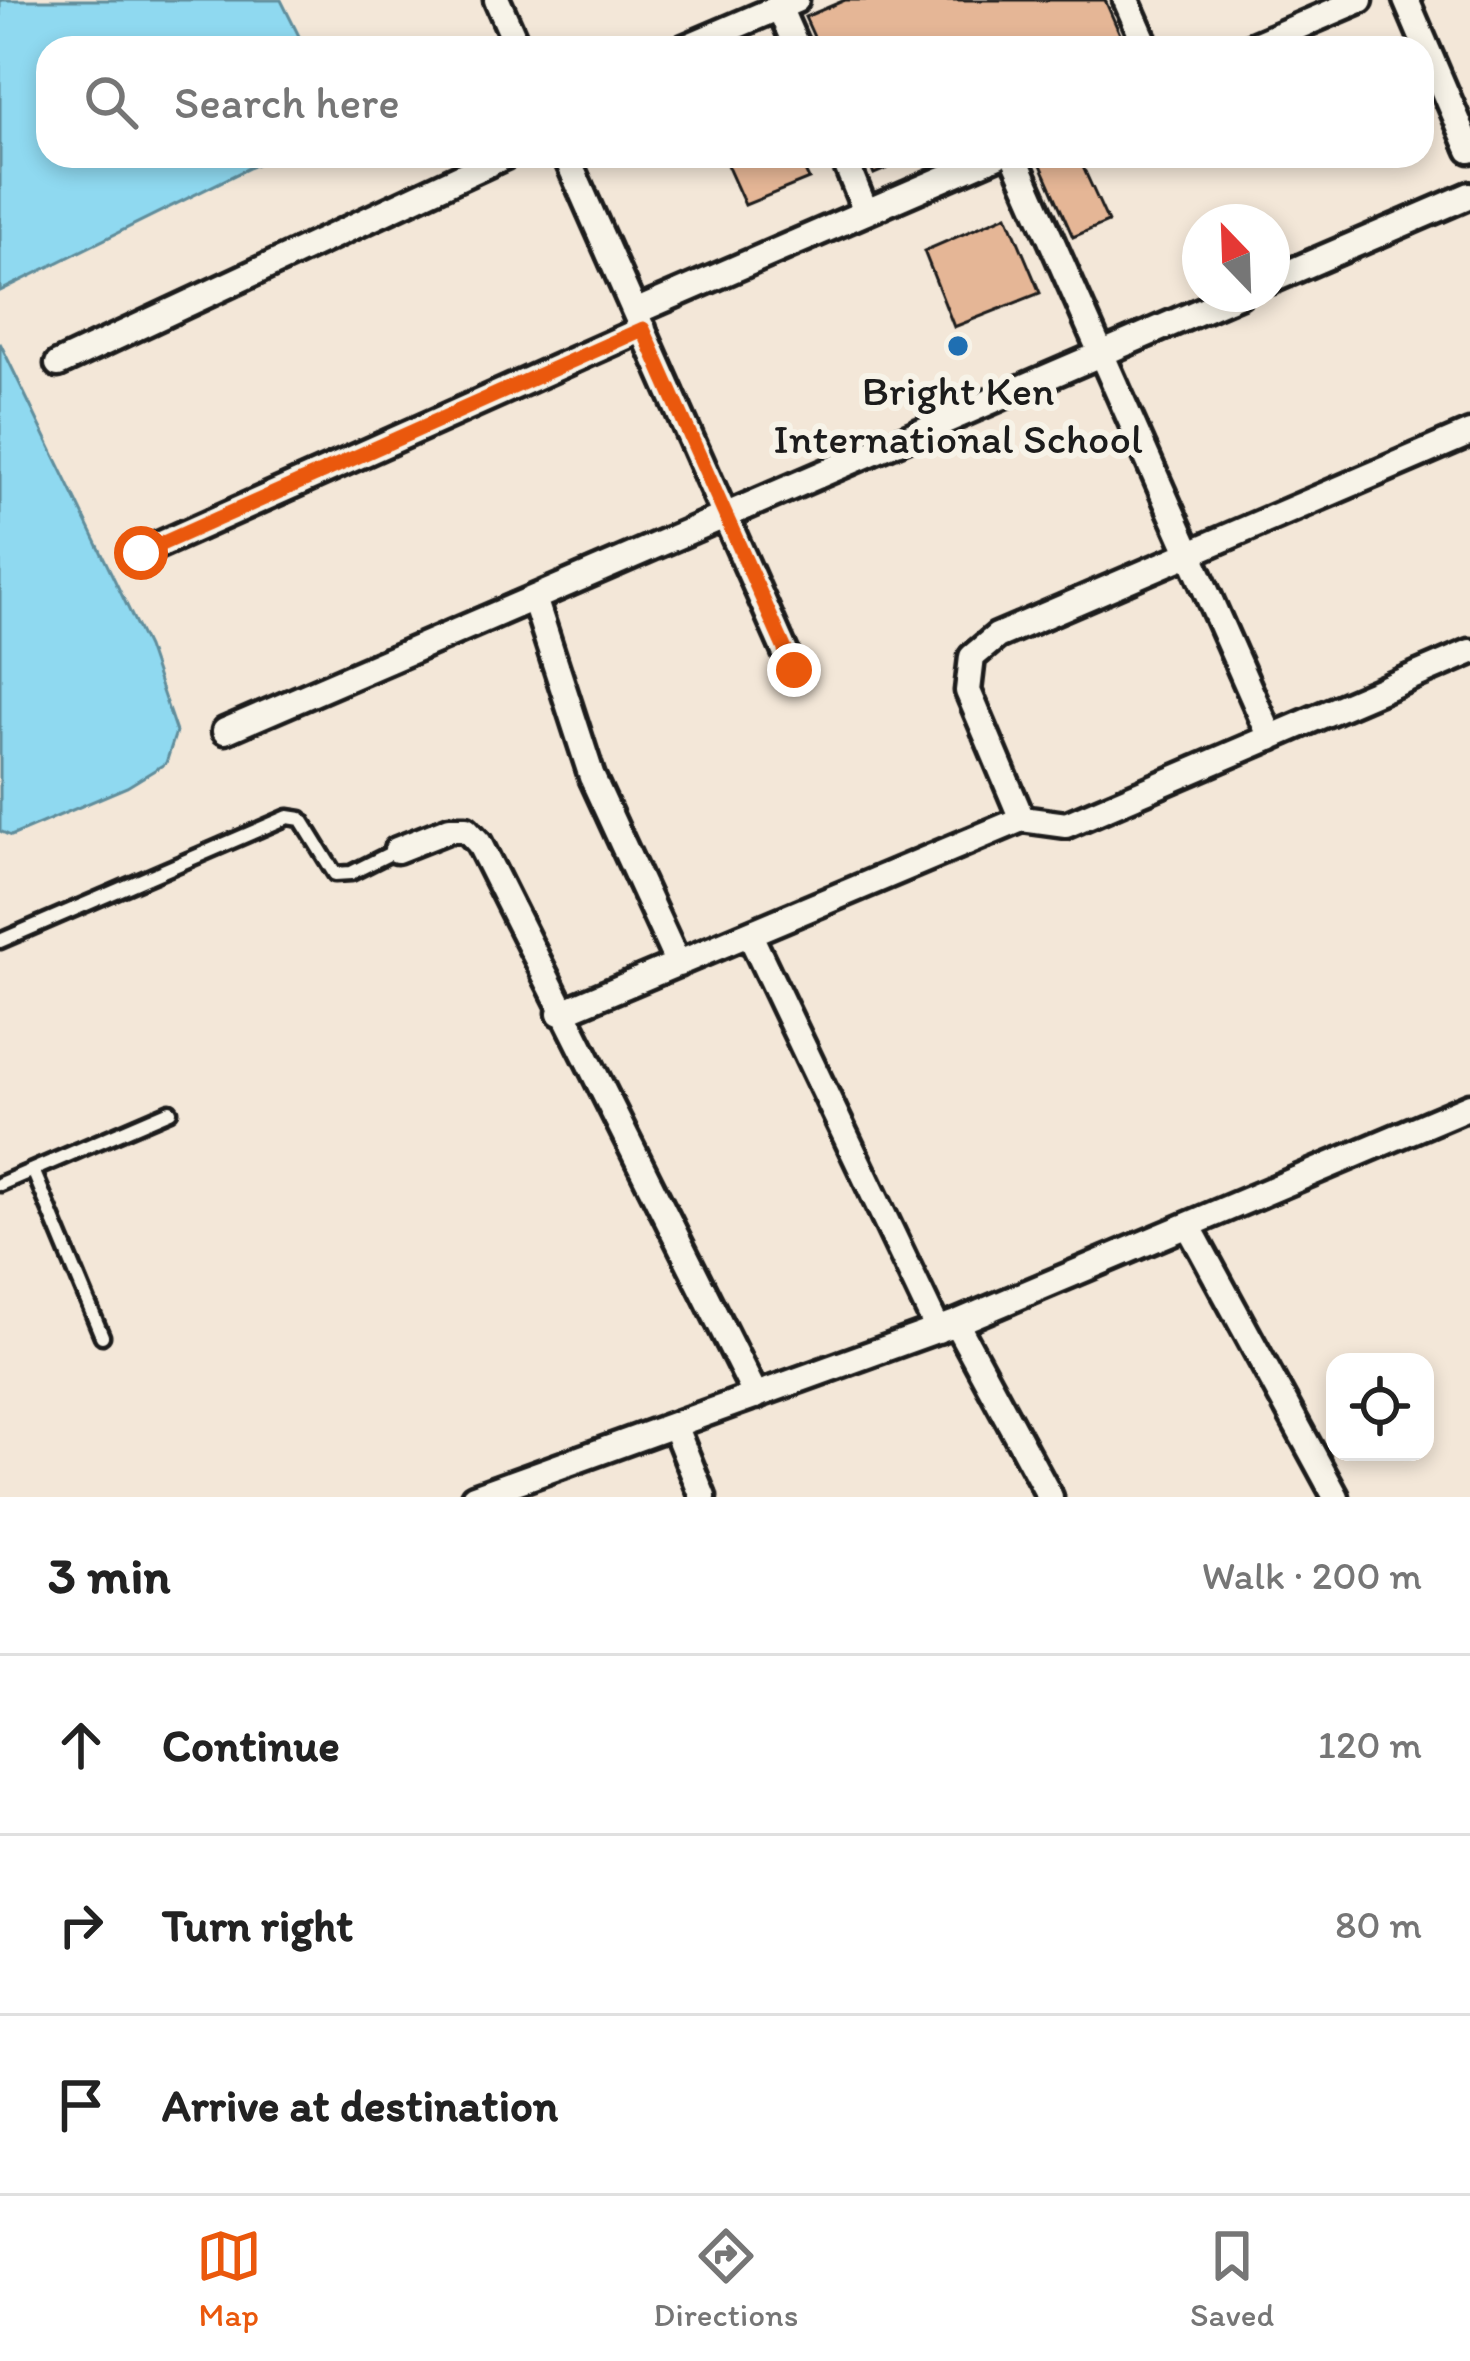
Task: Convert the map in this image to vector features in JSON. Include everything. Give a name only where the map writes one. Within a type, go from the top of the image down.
[{"type":"street","points":[[497,0],[513,36]]},
{"type":"street","points":[[1126,0],[1142,36]]},
{"type":"street","points":[[1276,36],[1360,0]]},
{"type":"street","points":[[1406,0],[1421,36]]},
{"type":"street","points":[[712,36],[788,4],[795,36]]},
{"type":"street","points":[[1434,66],[1470,150]]},
{"type":"street","points":[[58,364],[479,168]]},
{"type":"street","points":[[571,168],[794,670]]},
{"type":"street","points":[[848,168],[866,212]]},
{"type":"street","points":[[141,553],[968,168]]},
{"type":"street","points":[[1020,168],[1271,738]]},
{"type":"street","points":[[1290,272],[1470,195]]},
{"type":"street","points":[[225,731],[1199,312]]},
{"type":"street","points":[[1022,819],[968,691],[972,657],[997,636],[1470,434]]},
{"type":"street","points":[[534,598],[592,777],[678,964]]},
{"type":"street","points":[[560,1013],[1022,819],[1066,825],[1470,652]]},
{"type":"street","points":[[397,850],[450,829],[466,829],[479,842],[560,1013],[756,1396]]},
{"type":"street","points":[[750,935],[947,1326],[1050,1497]]},
{"type":"street","points":[[474,1497],[947,1326],[1470,1106]]},
{"type":"street","points":[[1189,1227],[1336,1497]]},
{"type":"street","points":[[674,1425],[703,1497]]},
{"type":"lane","points":[[0,940],[288,817],[301,819],[335,874],[351,873],[397,850]]},
{"type":"lane","points":[[0,1184],[170,1112]]},
{"type":"lane","points":[[33,1170],[102,1336]]},
{"type":"water","points":[[0,0],[281,0],[299,36],[36,36],[36,168],[249,168],[0,291]]},
{"type":"water","points":[[0,343],[147,647],[176,732],[166,763],[127,787],[11,836],[0,831]]},
{"type":"building","points":[[845,0],[1105,0],[1121,36],[814,36],[805,17]]},
{"type":"building","points":[[728,168],[804,168],[809,179],[745,205]]},
{"type":"building","points":[[1042,168],[1083,168],[1108,222],[1073,237]]},
{"type":"building","points":[[1007,215],[1040,293],[954,327],[924,251]]},
{"type":"place","name":"Bright Ken International School","points":[[958,346]]},
{"type":"route","points":[[141,553],[643,329],[794,670]]}]
